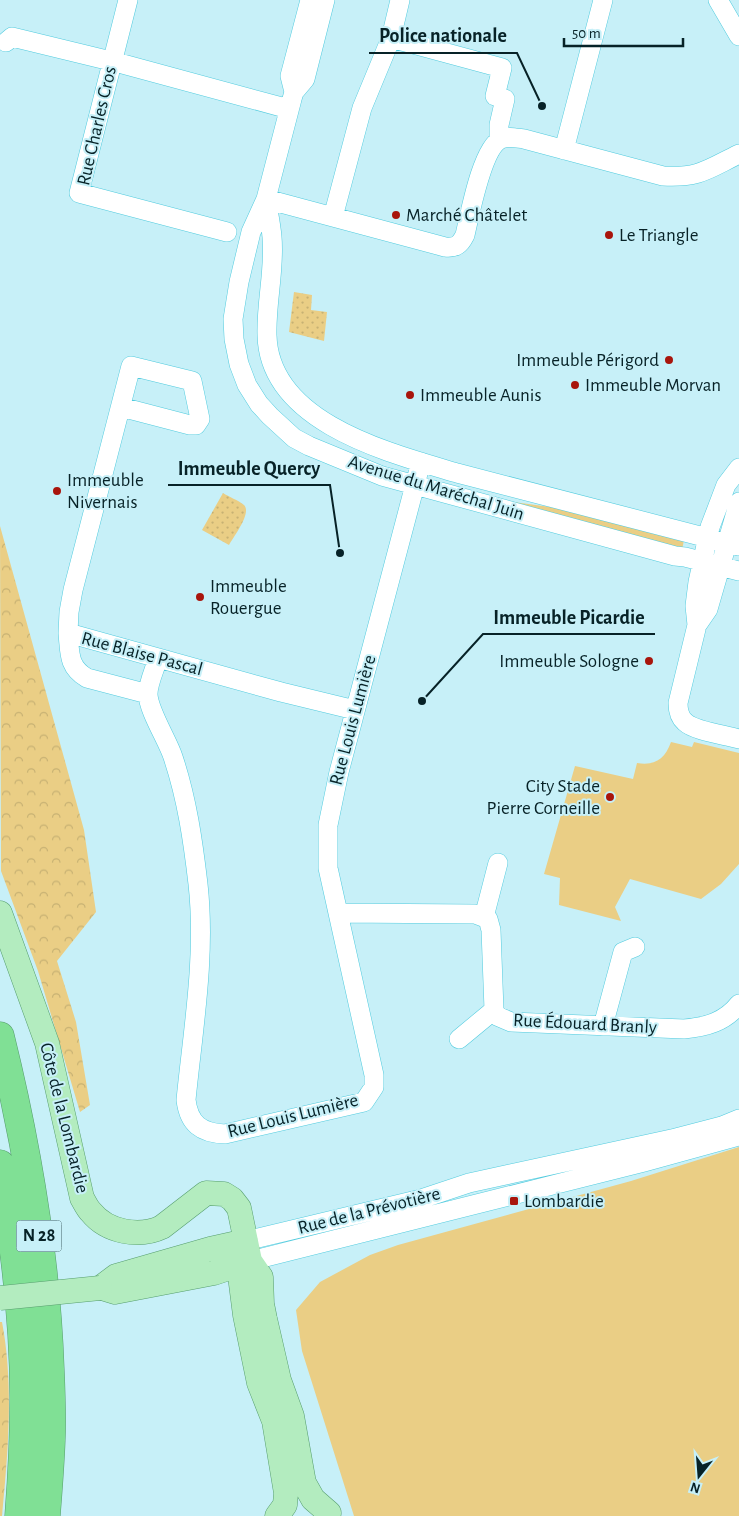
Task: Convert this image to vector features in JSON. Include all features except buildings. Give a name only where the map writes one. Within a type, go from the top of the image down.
[{"type":"highway","name":"N 28","points":[[0,1036],[16,1100],[30,1174],[42,1259],[48,1327],[51,1440],[46,1516]]},
{"type":"highway","name":"N 28","points":[[0,1164],[14,1252],[24,1397],[19,1516]]},
{"type":"highway","points":[[51,1440],[65,1516]]},
{"type":"main road","name":"Côte de la Lombardie","points":[[0,913],[47,1043],[82,1198],[91,1213],[114,1228],[141,1233],[155,1231],[162,1227],[206,1192],[224,1194],[232,1199],[239,1208],[248,1251],[262,1277],[264,1319],[279,1380],[292,1416],[304,1483],[313,1499],[330,1514]]},
{"type":"main road","points":[[0,1298],[100,1288],[115,1292],[214,1273],[248,1251]]},
{"type":"main road","points":[[248,1251],[240,1276],[245,1315],[259,1383],[274,1421],[286,1493],[285,1505],[279,1516]]},
{"type":"main road","points":[[279,1516],[299,1507],[314,1508],[330,1514]]},
{"type":"street","name":"Rue Charles Cros","points":[[128,0],[79,193],[228,232]]},
{"type":"street","points":[[310,0],[290,76],[291,100],[266,199],[445,247],[457,246],[465,235],[485,160],[499,140],[513,137],[663,176],[681,177],[703,173],[739,154]]},
{"type":"street","points":[[291,100],[305,79],[325,0]]},
{"type":"street","points":[[333,218],[362,108],[390,38],[400,0]]},
{"type":"street","points":[[564,150],[603,0]]},
{"type":"street","points":[[718,0],[739,36]]},
{"type":"street","points":[[6,42],[12,36],[112,62],[291,100]]},
{"type":"street","points":[[390,38],[502,68],[495,96],[505,99],[499,125],[499,140]]},
{"type":"street","name":"Avenue du Maréchal Juin","points":[[266,199],[272,237],[267,337],[271,359],[279,378],[302,406],[326,423],[364,442],[457,474],[733,544]]},
{"type":"street","name":"Avenue du Maréchal Juin","points":[[266,199],[250,232],[239,282],[233,319],[237,358],[247,385],[259,404],[294,438],[358,467],[414,486],[600,537],[739,570]]},
{"type":"street","name":"Rue Blaise Pascal","points":[[121,406],[73,590],[68,633],[281,692],[355,710]]},
{"type":"street","name":"Rue Louis Lumière","points":[[148,694],[149,703],[165,735],[182,785],[190,822],[198,885],[200,922],[198,985],[186,1100],[188,1111],[197,1126],[214,1134],[225,1134],[364,1102],[374,1087],[374,1075],[328,868],[328,825],[335,787],[420,462]]},
{"type":"street","points":[[739,468],[726,485],[712,518],[695,606],[697,625],[678,703],[678,710],[684,721],[691,726],[739,739]]},
{"type":"street","points":[[697,625],[708,609],[720,566],[733,544],[739,502]]},
{"type":"street","points":[[68,633],[74,668],[87,678],[148,694],[158,658]]},
{"type":"street","points":[[338,913],[475,914],[484,917],[498,863]]},
{"type":"street","name":"Rue Édouard Branly","points":[[484,917],[490,923],[491,930],[494,1010],[497,1016],[511,1022],[684,1029],[699,1027],[721,1020],[739,1004]]},
{"type":"street","points":[[603,1026],[623,952],[635,947]]},
{"type":"street","points":[[459,1039],[494,1010]]},
{"type":"street","name":"Rue de la Prévotière","points":[[248,1251],[469,1183],[676,1138],[722,1126],[739,1119]]},
{"type":"street","name":"Rue de la Prévotière","points":[[248,1251],[634,1164],[739,1136]]},
{"type":"green space","points":[[294,292],[312,295],[311,310],[327,312],[324,341],[289,332]]},
{"type":"green space","points":[[223,493],[242,503],[246,509],[244,519],[229,545],[202,530]]},
{"type":"green space","points":[[507,501],[565,509],[684,540],[682,550]]},
{"type":"green space","points":[[0,526],[84,830],[96,912],[57,961],[76,1022],[90,1105],[80,1112],[38,971],[1,871]]},
{"type":"green space","points":[[671,742],[692,747],[694,742],[739,753],[739,864],[721,884],[701,899],[630,879],[615,907],[621,921],[559,905],[560,878],[544,874],[575,766],[633,779],[637,763],[643,764],[658,760],[666,753]]},
{"type":"green space","points":[[739,1147],[739,1516],[354,1516],[302,1351],[296,1310],[320,1282],[370,1255],[398,1245],[631,1181]]},
{"type":"green space","points":[[0,1322],[2,1322],[6,1346],[9,1394],[8,1443],[2,1516],[0,1516]]},
{"type":"place","name":"Police nationale","points":[[542,106]]},
{"type":"place","name":"Marché Châtelet","points":[[396,215]]},
{"type":"place","name":"Le Triangle","points":[[609,235]]},
{"type":"place","name":"Immeuble Périgord","points":[[669,360]]},
{"type":"place","name":"Immeuble Morvan","points":[[575,385]]},
{"type":"place","name":"Immeuble Aunis","points":[[410,395]]},
{"type":"place","name":"Immeuble Nivernais","points":[[57,491]]},
{"type":"place","name":"Immeuble Quercy","points":[[340,553]]},
{"type":"place","name":"Immeuble Rouergue","points":[[200,597]]},
{"type":"place","name":"Immeuble Sologne","points":[[649,661]]},
{"type":"place","name":"Immeuble Picardie","points":[[422,701]]},
{"type":"place","name":"City Stade Pierre Corneille","points":[[610,797]]},
{"type":"place","name":"Lombardie","points":[[514,1201]]}]
